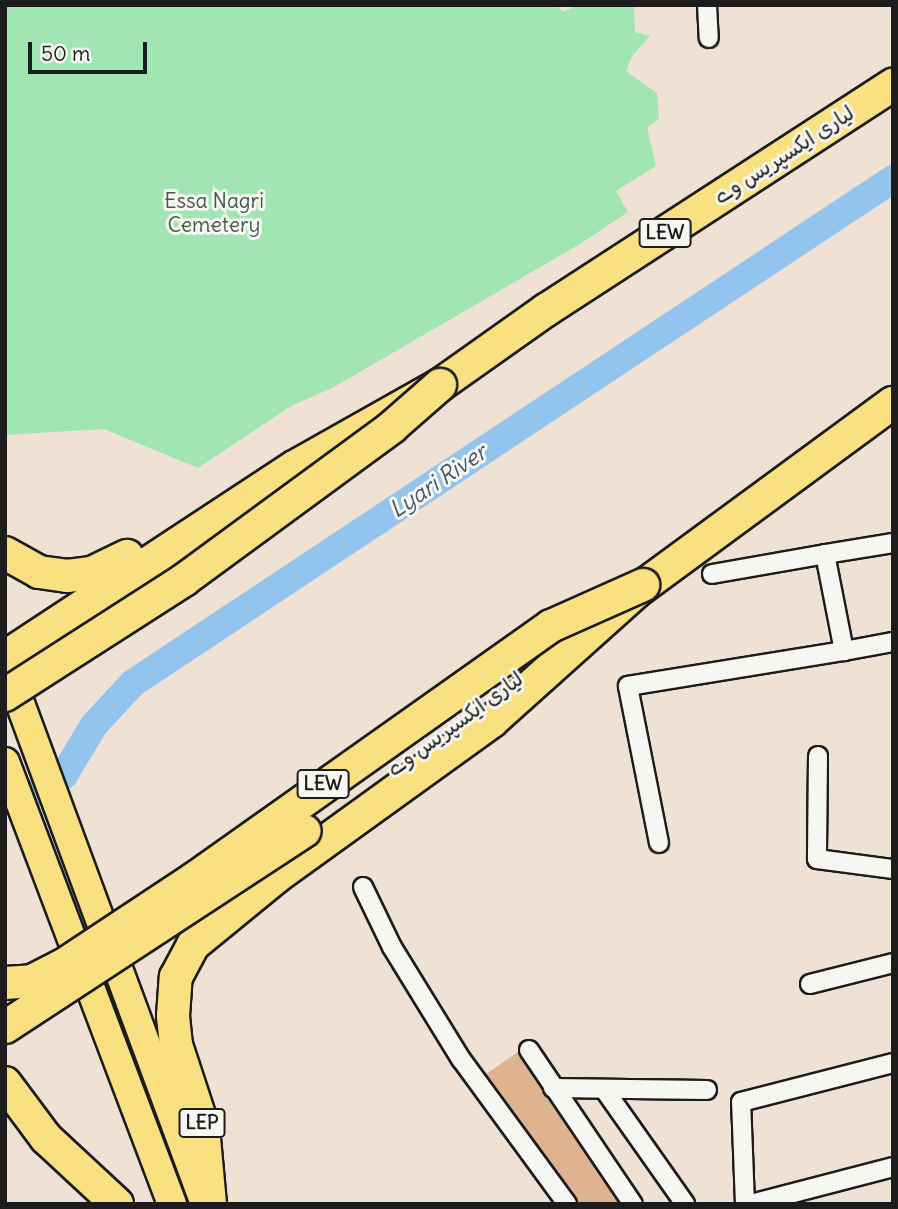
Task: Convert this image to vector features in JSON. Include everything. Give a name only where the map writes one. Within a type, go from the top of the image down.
[{"type":"highway","name":"لیاری ایکسپریس وے","points":[[5,657],[296,466],[440,385],[485,351],[893,85]]},
{"type":"highway","name":"LEW","points":[[5,553],[39,572],[92,573],[125,557],[290,446],[396,386],[485,351]]},
{"type":"highway","name":"LEW","points":[[12,698],[184,580],[392,427],[440,385]]},
{"type":"highway","name":"لیاری ایکسپریس وے","points":[[5,1027],[315,823],[893,403]]},
{"type":"highway","name":"LEW","points":[[5,982],[32,981],[62,966],[195,878],[551,625],[643,585]]},
{"type":"highway","name":"LEW","points":[[176,1045],[173,1016],[176,977],[193,945],[276,877],[492,721],[643,585]]},
{"type":"highway","points":[[5,663],[12,698],[205,1204]]},
{"type":"highway","points":[[5,762],[172,1204]]},
{"type":"highway","name":"LEP","points":[[176,1045],[203,1127],[210,1204]]},
{"type":"highway","points":[[5,1083],[46,1138],[117,1204]]},
{"type":"street","points":[[707,5],[709,38]]},
{"type":"street","points":[[712,574],[893,543]]},
{"type":"street","points":[[825,554],[844,651]]},
{"type":"street","points":[[659,843],[628,687],[893,642]]},
{"type":"street","points":[[817,756],[817,859],[893,870]]},
{"type":"street","points":[[363,887],[392,947],[460,1059],[567,1204]]},
{"type":"street","points":[[810,984],[893,963]]},
{"type":"street","points":[[529,1050],[633,1204]]},
{"type":"street","points":[[745,1204],[741,1102],[893,1063]]},
{"type":"street","points":[[553,1088],[707,1090]]},
{"type":"street","points":[[604,1089],[685,1204]]},
{"type":"street","points":[[751,1204],[893,1167]]},
{"type":"green space","name":"Essa Nagri Cemetery","points":[[5,5],[557,5],[563,12],[578,5],[634,5],[635,32],[650,36],[632,56],[626,71],[657,93],[659,119],[647,127],[656,166],[616,191],[628,212],[580,244],[334,387],[291,406],[198,468],[104,429],[5,435]]},
{"type":"building","points":[[518,1052],[617,1204],[578,1204],[486,1074]]},
{"type":"waterway","name":"Lyari River","points":[[5,799],[43,791],[64,775],[94,725],[133,683],[893,179]]}]
